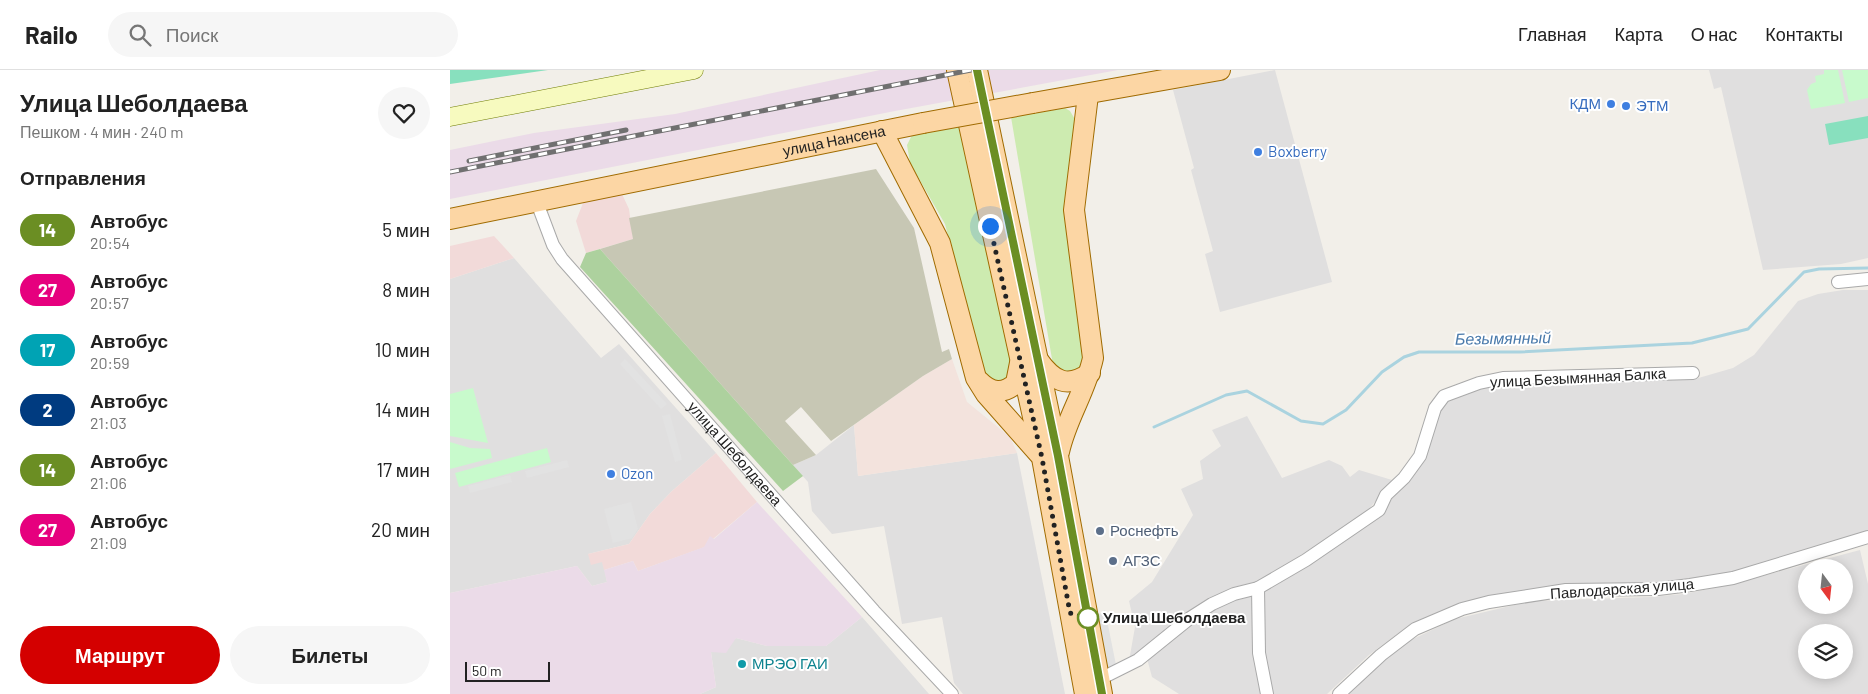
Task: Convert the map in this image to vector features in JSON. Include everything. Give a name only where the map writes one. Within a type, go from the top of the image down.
[{"type":"main road","points":[[450,117],[694,70]]},
{"type":"main road","points":[[956,70],[1028,359],[1101,687]]},
{"type":"main road","points":[[976,378],[986,388],[994,391],[1004,391],[1016,383],[1028,359],[977,70]]},
{"type":"main road","name":"улица Нансена","points":[[450,219],[536,200],[923,123],[1220,70]]},
{"type":"main road","points":[[1050,457],[1064,432],[1090,372],[1093,358],[1093,342],[1074,210],[1088,95]]},
{"type":"main road","points":[[882,131],[940,243],[976,378],[986,394],[1050,457],[1085,694]]},
{"type":"main road","points":[[1028,359],[1057,380],[1070,381],[1082,378],[1090,372]]},
{"type":"street","name":"улица Шеболдаева","points":[[536,200],[553,244],[562,259],[874,611],[952,694]]},
{"type":"street","points":[[1838,282],[1868,279]]},
{"type":"street","name":"улица Безымянная Балка","points":[[1101,687],[1190,618],[1212,604],[1234,594],[1258,588],[1306,560],[1379,510],[1386,495],[1404,478],[1420,456],[1435,408],[1444,396],[1479,383],[1503,378],[1692,373]]},
{"type":"street","name":"Павлодарская улица","points":[[1339,694],[1381,655],[1415,629],[1462,609],[1489,602],[1566,590],[1658,589],[1699,584],[1732,578],[1868,537]]},
{"type":"street","points":[[1258,588],[1259,653],[1267,694]]},
{"type":"shaded area","points":[[880,70],[1118,70],[895,111],[450,199],[450,150],[534,133],[675,114]]},
{"type":"shaded area","points":[[1275,70],[1332,282],[1220,312],[1205,254],[1213,251],[1191,170],[1194,168],[1173,90]]},
{"type":"shaded area","points":[[1709,70],[1868,70],[1868,258],[1841,264],[1763,270],[1721,87],[1714,89]]},
{"type":"shaded area","points":[[876,169],[914,228],[942,352],[949,349],[952,359],[923,376],[831,441],[801,407],[785,421],[816,455],[793,465],[600,249],[633,239],[629,218]]},
{"type":"shaded area","points":[[622,194],[629,209],[633,239],[586,253],[576,221],[583,203]]},
{"type":"shaded area","points":[[494,236],[514,258],[450,279],[450,246]]},
{"type":"shaded area","points":[[514,258],[601,358],[619,344],[716,453],[672,491],[650,514],[629,544],[588,554],[603,562],[607,582],[592,586],[577,566],[450,593],[450,279]]},
{"type":"shaded area","points":[[1843,290],[1868,290],[1868,541],[1722,579],[1556,592],[1453,609],[1404,629],[1369,655],[1327,694],[1179,694],[1152,677],[1146,655],[1160,642],[1369,517],[1405,477],[1445,398],[1503,381],[1695,379],[1733,368],[1754,355],[1798,301],[1818,294]]},
{"type":"shaded area","points":[[625,359],[667,404],[661,409],[620,364]]},
{"type":"shaded area","points":[[952,359],[967,402],[1010,437],[1017,453],[858,476],[854,425],[923,376]]},
{"type":"shaded area","points":[[670,414],[682,460],[675,462],[662,416]]},
{"type":"shaded area","points":[[1247,416],[1282,478],[1329,460],[1342,466],[1350,477],[1359,470],[1392,480],[1366,513],[1250,588],[1129,661],[1135,627],[1129,601],[1152,582],[1193,515],[1181,489],[1203,479],[1200,461],[1221,446],[1212,430]]},
{"type":"shaded area","points":[[854,425],[858,476],[1017,453],[1065,694],[963,694],[954,683],[942,617],[902,624],[884,526],[832,534],[812,511],[808,482],[793,465],[816,455]]},
{"type":"shaded area","points":[[716,453],[757,502],[713,539],[710,537],[705,547],[638,571],[633,561],[604,570],[602,562],[591,565],[588,554],[629,544],[650,514],[672,491]]},
{"type":"shaded area","points":[[567,460],[569,467],[527,478],[525,471]]},
{"type":"shaded area","points":[[510,475],[512,482],[470,493],[468,486]]},
{"type":"shaded area","points":[[631,502],[638,529],[632,538],[613,543],[604,509]]},
{"type":"shaded area","points":[[757,502],[862,617],[826,646],[767,646],[736,638],[726,653],[711,652],[716,687],[700,694],[450,694],[450,593],[577,566],[592,586],[607,582],[604,570],[633,561],[638,571],[704,547],[710,536],[714,539]]},
{"type":"shaded area","points":[[1860,550],[1868,584],[1868,694],[1349,694],[1377,664],[1411,640],[1455,619],[1531,601],[1683,594],[1724,586],[1798,566],[1798,614],[1853,614],[1853,559],[1826,559]]},
{"type":"shaded area","points":[[1105,610],[1116,665],[1108,670],[1097,616]]},
{"type":"shaded area","points":[[862,617],[929,694],[700,694],[716,687],[711,652],[736,638],[767,646],[826,646]]},
{"type":"green space","points":[[450,70],[548,70],[450,84]]},
{"type":"green space","points":[[1824,70],[1838,70],[1845,103],[1811,109],[1807,90],[1811,84],[1816,82],[1815,76],[1824,74]]},
{"type":"green space","points":[[1842,70],[1868,70],[1868,98],[1849,102]]},
{"type":"green space","points":[[1065,108],[1070,111],[1076,121],[1086,355],[1082,368],[1065,376],[1053,365],[1011,117]]},
{"type":"green space","points":[[1868,116],[1868,138],[1829,145],[1825,124]]},
{"type":"green space","points":[[967,125],[1015,371],[999,387],[984,373],[945,224],[910,163],[907,145],[912,135]]},
{"type":"green space","points":[[600,249],[803,476],[783,491],[580,267],[586,253]]},
{"type":"green space","points":[[473,388],[488,443],[450,436],[450,394]]},
{"type":"green space","points":[[450,442],[470,448],[490,449],[492,458],[450,469]]},
{"type":"green space","points":[[547,448],[551,462],[459,487],[455,473]]},
{"type":"waterway","name":"Безымянный","points":[[1154,427],[1226,395],[1247,391],[1301,421],[1323,424],[1346,410],[1382,372],[1404,357],[1419,352],[1520,352],[1692,343],[1748,329],[1804,272],[1819,269],[1868,268]]},
{"type":"railway","points":[[450,172],[971,70]]},
{"type":"railway","points":[[469,161],[626,130]]},
{"type":"bus line","name":"14","points":[[977,70],[1058,456],[1102,694]]},
{"type":"place","name":"КДМ","points":[[1611,104]]},
{"type":"place","name":"ЭТМ","points":[[1626,106]]},
{"type":"place","name":"Boxberry","points":[[1258,152]]},
{"type":"place","name":"Ozon","points":[[611,474]]},
{"type":"place","name":"Роснефть","points":[[1100,531]]},
{"type":"place","name":"АГЗС","points":[[1113,561]]},
{"type":"place","name":"Улица Шеболдаева","points":[[1088,618]]},
{"type":"place","name":"МРЭО ГАИ","points":[[742,664]]},
{"type":"route","points":[[990,226],[1042,458],[1070,613],[1088,618]]}]
